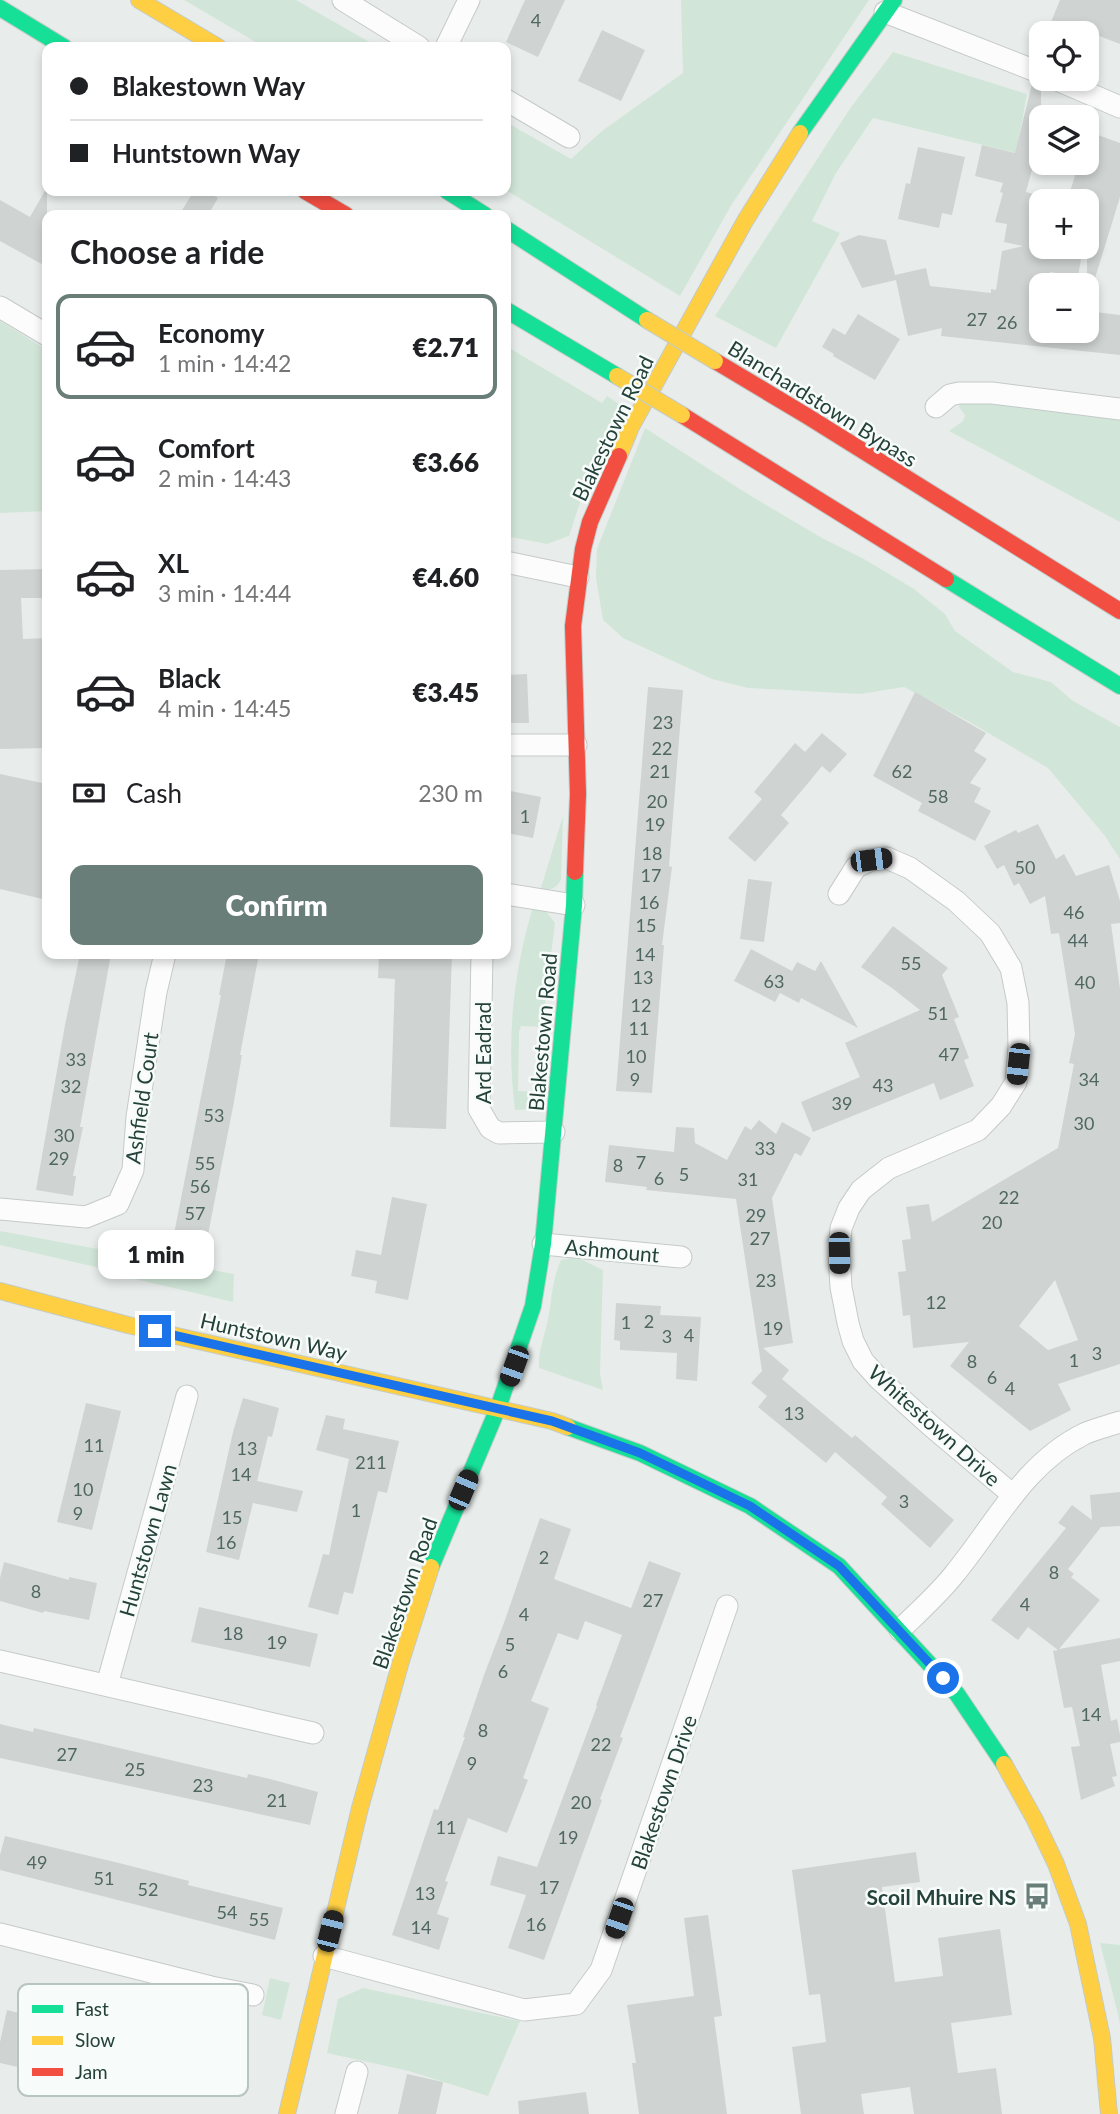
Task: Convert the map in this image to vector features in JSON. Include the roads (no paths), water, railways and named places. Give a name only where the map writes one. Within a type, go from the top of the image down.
[{"type":"main road","points":[[139,0],[210,42]]},
{"type":"main road","name":"Blakestown Road","points":[[293,2113],[324,1956],[381,1731],[425,1585],[498,1408],[533,1306],[543,1244],[574,905],[578,827],[573,626],[578,578],[590,522],[631,427],[745,221],[801,131],[890,6]]},
{"type":"main road","points":[[0,8],[57,42]]},
{"type":"main road","points":[[314,196],[337,210]]},
{"type":"main road","points":[[455,196],[477,210]]},
{"type":"main road","name":"Blanchardstown Bypass","points":[[511,232],[647,320],[1120,611]]},
{"type":"main road","points":[[511,313],[682,415],[1120,686]]},
{"type":"main road","points":[[898,474],[1012,524]]},
{"type":"main road","name":"Huntstown Way","points":[[0,1291],[128,1325],[552,1421],[640,1453],[750,1506],[839,1566],[957,1694],[1009,1770],[1035,1820],[1056,1864],[1078,1924],[1102,2038],[1109,2114]]},
{"type":"street","points":[[343,0],[411,42]]},
{"type":"street","points":[[448,42],[469,0]]},
{"type":"street","points":[[890,6],[1029,68]]},
{"type":"street","points":[[1083,91],[1120,107]]},
{"type":"street","points":[[511,103],[569,137]]},
{"type":"street","points":[[0,307],[42,332]]},
{"type":"street","points":[[936,407],[950,395],[981,393],[1120,409]]},
{"type":"street","points":[[511,563],[578,578]]},
{"type":"street","points":[[511,745],[576,746]]},
{"type":"street","name":"Whitestown Drive","points":[[839,894],[856,867],[871,860],[887,858],[910,868],[956,901],[990,933],[1011,968],[1018,1003],[1019,1047],[1016,1082],[1001,1105],[978,1129],[889,1168],[861,1190],[849,1208],[841,1228],[839,1253],[841,1287],[848,1323],[863,1362],[930,1425],[1013,1495]]},
{"type":"street","points":[[511,895],[574,905]]},
{"type":"street","name":"Ashfield Court","points":[[0,1209],[86,1217],[117,1204],[132,1170],[137,1117],[164,959]]},
{"type":"street","name":"Ard Eadrad","points":[[482,959],[479,1109],[490,1128],[499,1133],[554,1132]]},
{"type":"street","name":"Ashmount","points":[[543,1244],[681,1257]]},
{"type":"street","name":"Huntstown Lawn","points":[[107,1685],[187,1396]]},
{"type":"street","points":[[900,1630],[956,1572],[1027,1478],[1056,1452],[1084,1434],[1120,1422]]},
{"type":"street","name":"Blakestown Drive","points":[[324,1956],[524,2010],[576,2004],[601,1970],[727,1606]]},
{"type":"street","points":[[0,1661],[313,1733]]},
{"type":"street","points":[[0,1934],[199,1984]]},
{"type":"street","points":[[248,1993],[253,1994]]},
{"type":"street","points":[[346,2114],[357,2072]]},
{"type":"place","name":"Scoil Mhuire NS","points":[[1037,1896]]}]
